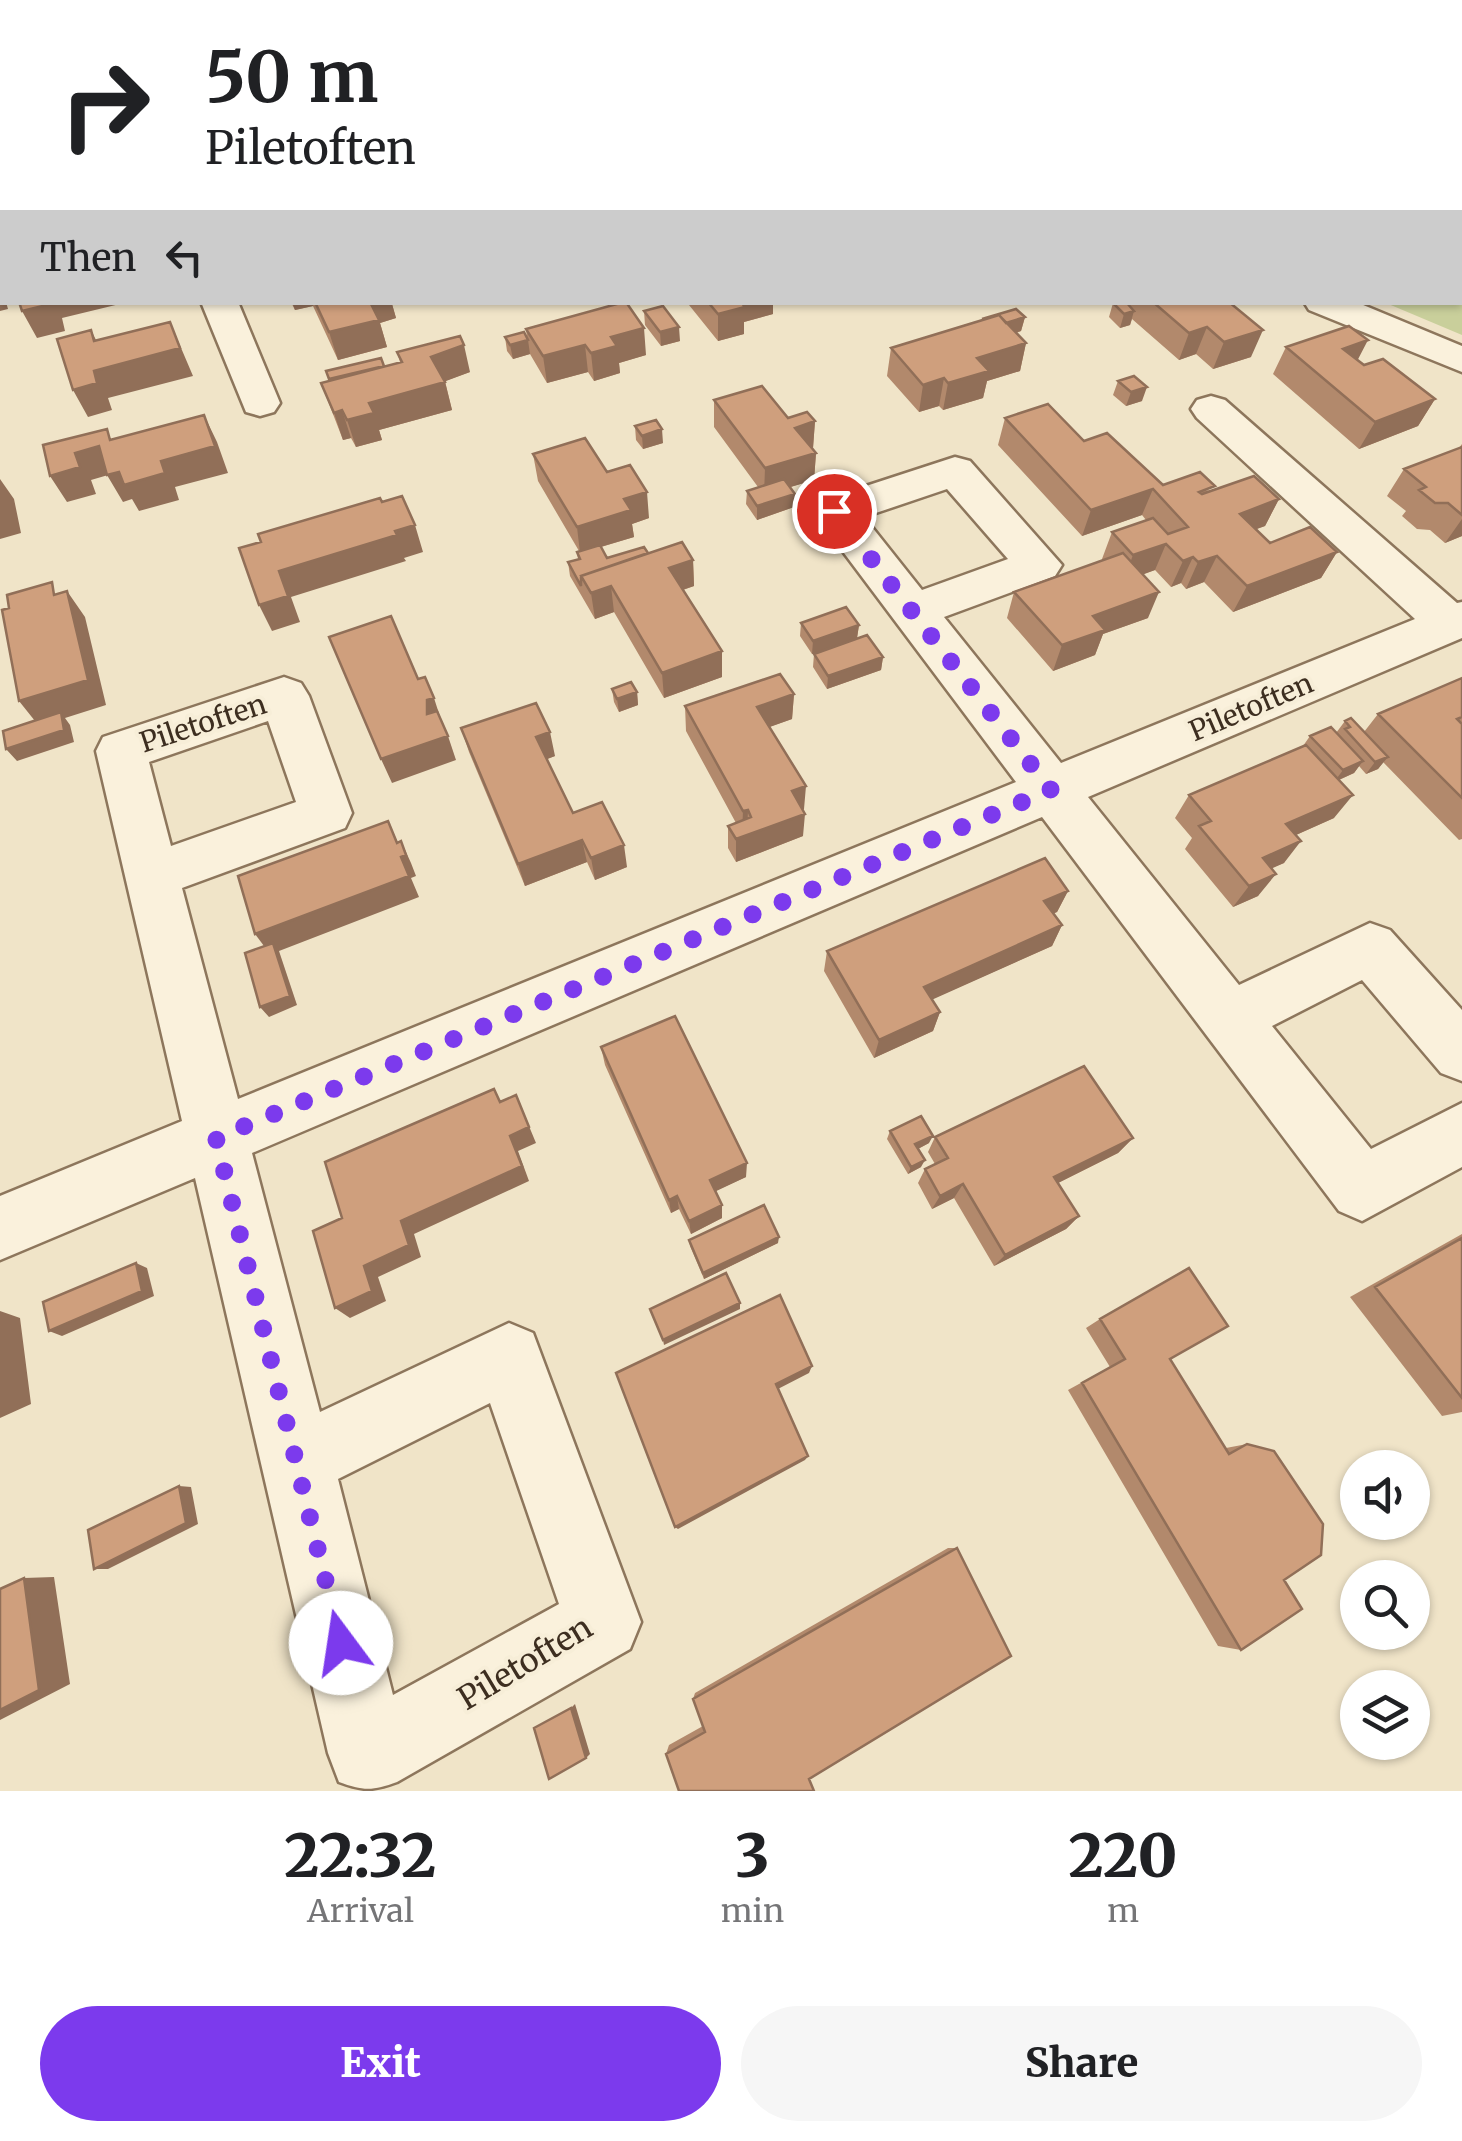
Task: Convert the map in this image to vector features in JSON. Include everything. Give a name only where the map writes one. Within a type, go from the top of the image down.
[{"type":"street","points":[[219,305],[260,403]]},
{"type":"street","points":[[1329,305],[1462,360]]},
{"type":"street","name":"Piletoften","points":[[0,1228],[1456,622],[1211,409]]},
{"type":"street","points":[[913,611],[1362,1189],[1462,1133]]},
{"type":"street","name":"Piletoften","points":[[152,876],[216,1138],[368,1753],[603,1622],[509,1357],[296,1461]]},
{"type":"street","points":[[1230,1018],[1370,948],[1462,1053]]},
{"type":"green space","points":[[1391,305],[1462,305],[1462,335]]},
{"type":"building","points":[[20,305],[47,305],[22,311]]},
{"type":"building","points":[[316,305],[372,305],[379,320],[329,332]]},
{"type":"building","points":[[615,305],[628,305],[644,328],[611,337],[617,346],[591,353],[585,345],[543,356],[526,329]]},
{"type":"building","points":[[710,305],[745,307],[718,314]]},
{"type":"building","points":[[1115,305],[1129,305],[1134,311],[1124,314]]},
{"type":"building","points":[[1156,305],[1233,305],[1263,330],[1224,342],[1207,327],[1189,333]]},
{"type":"building","points":[[663,306],[679,327],[660,332],[644,311]]},
{"type":"building","points":[[1016,309],[1025,317],[1006,323],[999,315],[982,319]]},
{"type":"building","points":[[999,315],[1026,343],[977,358],[989,371],[948,383],[944,378],[923,385],[891,348]]},
{"type":"building","points":[[170,322],[180,348],[94,371],[97,383],[73,390],[57,339],[91,330],[94,341]]},
{"type":"building","points":[[1349,326],[1368,340],[1343,349],[1364,365],[1383,359],[1435,399],[1375,422],[1286,347]]},
{"type":"building","points":[[524,332],[528,340],[510,345],[505,337]]},
{"type":"building","points":[[460,336],[464,345],[431,357],[445,382],[369,403],[374,413],[347,420],[342,410],[334,413],[321,383],[402,362],[397,352]]},
{"type":"building","points":[[381,358],[384,366],[329,379],[326,371]]},
{"type":"building","points":[[1134,376],[1147,387],[1131,392],[1118,381]]},
{"type":"building","points":[[762,386],[788,418],[807,412],[815,421],[795,428],[816,453],[765,468],[714,400]]},
{"type":"building","points":[[1048,404],[1084,441],[1107,433],[1163,485],[1200,472],[1215,486],[1199,492],[1202,494],[1254,476],[1279,499],[1240,514],[1270,543],[1310,527],[1337,552],[1247,586],[1217,556],[1198,562],[1193,557],[1183,561],[1166,544],[1133,555],[1112,532],[1153,518],[1168,534],[1188,527],[1153,489],[1091,510],[1005,418]]},
{"type":"building","points":[[204,415],[215,446],[161,461],[165,473],[124,485],[119,472],[107,475],[99,446],[75,453],[80,467],[50,476],[43,445],[107,429],[110,440]]},
{"type":"building","points":[[656,420],[662,429],[642,436],[635,426]]},
{"type":"building","points":[[585,438],[607,472],[630,465],[647,492],[624,499],[631,510],[577,527],[533,454]]},
{"type":"building","points":[[1462,447],[1462,515],[1448,503],[1435,503],[1419,490],[1426,487],[1404,469]]},
{"type":"building","points":[[784,479],[795,494],[757,506],[747,491]]},
{"type":"building","points":[[402,496],[415,525],[395,531],[397,535],[279,571],[288,596],[259,605],[239,548],[261,542],[258,534],[380,498],[382,502]]},
{"type":"building","points":[[682,542],[693,560],[669,568],[722,651],[662,673],[611,586],[591,593],[581,576]]},
{"type":"building","points":[[600,545],[607,558],[644,547],[648,553],[581,576],[581,586],[568,562],[580,559],[577,552]]},
{"type":"building","points":[[1123,553],[1159,592],[1093,616],[1105,630],[1062,645],[1014,592]]},
{"type":"building","points":[[52,582],[54,595],[67,591],[88,680],[19,701],[2,610],[9,608],[7,595]]},
{"type":"building","points":[[846,607],[859,625],[813,641],[801,623]]},
{"type":"building","points":[[391,616],[418,679],[425,677],[434,698],[427,700],[427,714],[437,711],[448,736],[381,759],[329,637]]},
{"type":"building","points":[[867,635],[883,657],[828,676],[814,654]]},
{"type":"building","points":[[780,674],[794,694],[757,707],[806,786],[792,791],[805,814],[736,839],[728,826],[751,817],[748,810],[743,811],[685,706]]},
{"type":"building","points":[[1462,678],[1462,717],[1457,719],[1462,724],[1462,798],[1378,714]]},
{"type":"building","points":[[631,682],[637,692],[617,699],[612,689]]},
{"type":"building","points":[[536,703],[550,732],[536,737],[573,813],[602,802],[624,845],[591,858],[582,840],[518,864],[461,728]]},
{"type":"building","points":[[61,712],[64,730],[6,749],[3,731]]},
{"type":"building","points":[[1351,718],[1388,757],[1375,762],[1345,729],[1350,727],[1345,721]]},
{"type":"building","points":[[1331,727],[1363,761],[1343,770],[1310,736]]},
{"type":"building","points":[[1306,745],[1353,795],[1286,824],[1301,841],[1263,858],[1276,874],[1249,886],[1199,826],[1211,821],[1189,795]]},
{"type":"building","points":[[388,821],[397,843],[401,841],[406,855],[401,857],[409,876],[255,934],[238,876]]},
{"type":"building","points":[[1045,858],[1068,891],[1044,901],[1062,925],[924,987],[940,1012],[879,1040],[827,951]]},
{"type":"building","points":[[273,943],[290,996],[260,1007],[245,953]]},
{"type":"building","points":[[675,1016],[747,1163],[710,1180],[722,1205],[689,1221],[677,1196],[669,1200],[601,1047]]},
{"type":"building","points":[[1084,1066],[1133,1138],[1054,1177],[1079,1216],[1005,1255],[963,1184],[940,1196],[925,1169],[948,1158],[935,1137]]},
{"type":"building","points":[[494,1089],[500,1102],[516,1095],[529,1127],[510,1136],[522,1166],[401,1221],[409,1245],[364,1266],[372,1291],[335,1308],[313,1231],[342,1218],[325,1162]]},
{"type":"building","points":[[921,1116],[933,1136],[915,1144],[925,1160],[911,1167],[890,1131]]},
{"type":"building","points":[[764,1205],[779,1237],[703,1273],[689,1240]]},
{"type":"building","points":[[1462,1238],[1462,1398],[1375,1287]]},
{"type":"building","points":[[136,1263],[142,1291],[49,1331],[43,1302]]},
{"type":"building","points":[[1189,1268],[1228,1326],[1170,1359],[1229,1454],[1247,1444],[1274,1451],[1323,1524],[1321,1555],[1284,1580],[1302,1609],[1241,1650],[1082,1383],[1125,1359],[1100,1319]]},
{"type":"building","points":[[726,1273],[740,1303],[663,1340],[650,1309]]},
{"type":"building","points":[[780,1295],[812,1366],[776,1384],[808,1456],[675,1527],[616,1373]]},
{"type":"building","points":[[179,1486],[186,1523],[94,1569],[88,1530]]},
{"type":"building","points":[[957,1548],[1011,1656],[809,1779],[814,1791],[679,1791],[666,1754],[705,1732],[693,1699]]},
{"type":"building","points":[[24,1578],[39,1690],[0,1710],[0,1589]]},
{"type":"building","points":[[571,1708],[586,1758],[549,1779],[534,1728]]},
{"type":"route","points":[[341,1643],[216,1138],[1051,790],[834,511]]}]
